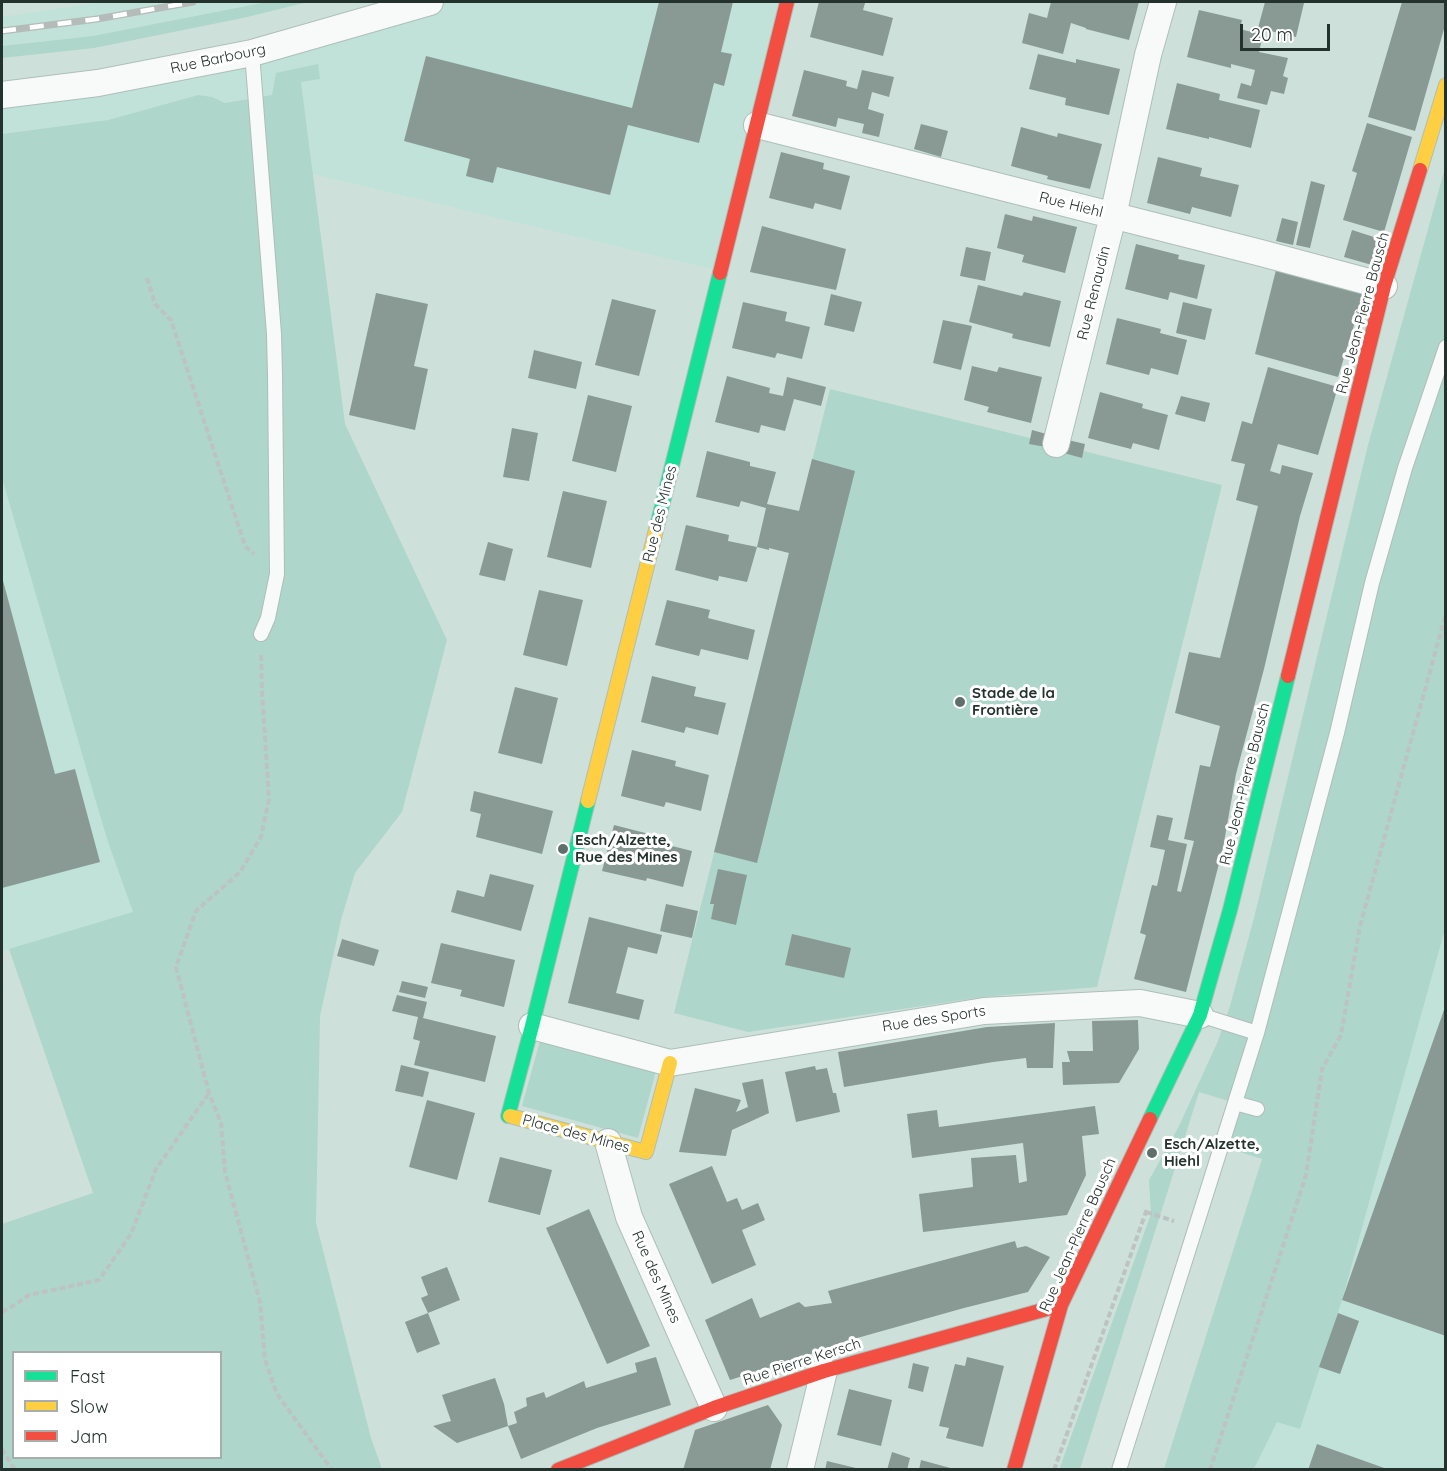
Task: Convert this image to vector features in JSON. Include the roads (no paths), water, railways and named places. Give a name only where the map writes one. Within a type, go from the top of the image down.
[{"type":"street","name":"Rue Barbourg","points":[[2,95],[98,83],[252,53],[430,2]]},
{"type":"street","name":"Rue des Mines","points":[[532,1026],[787,2]]},
{"type":"street","name":"Rue Renaudin","points":[[1056,444],[1113,216],[1148,55],[1163,2]]},
{"type":"street","name":"Rue Jean-Pierre Bausch","points":[[1014,1470],[1061,1305],[1200,1015],[1230,910],[1384,286],[1446,85]]},
{"type":"street","name":"Rue Hiehl","points":[[757,125],[1384,286]]},
{"type":"street","name":"Rue des Sports","points":[[670,1063],[984,1011],[1140,1003],[1200,1015]]},
{"type":"street","points":[[532,1026],[670,1063]]},
{"type":"street","name":"Place des Mines","points":[[532,1026],[508,1116],[646,1152],[670,1063]]},
{"type":"street","name":"Rue des Mines","points":[[608,1142],[629,1216],[714,1408]]},
{"type":"street","name":"Rue Pierre Kersch","points":[[558,1470],[714,1408],[824,1371],[1061,1305]]},
{"type":"street","points":[[800,1470],[824,1371]]},
{"type":"lane","points":[[252,53],[274,334],[277,573],[268,618],[261,634]]},
{"type":"lane","points":[[1119,1470],[1257,1033],[1337,733],[1372,583],[1405,468],[1446,347]]},
{"type":"lane","points":[[1200,1015],[1257,1033]]},
{"type":"lane","points":[[1235,1103],[1257,1109]]},
{"type":"railway","points":[[2,31],[97,19],[193,2]]},
{"type":"place","name":"Stade de la Frontière","points":[[960,702]]},
{"type":"place","name":"Esch/Alzette, Rue des Mines","points":[[563,849]]},
{"type":"place","name":"Esch/Alzette, Hiehl","points":[[1152,1153]]}]
